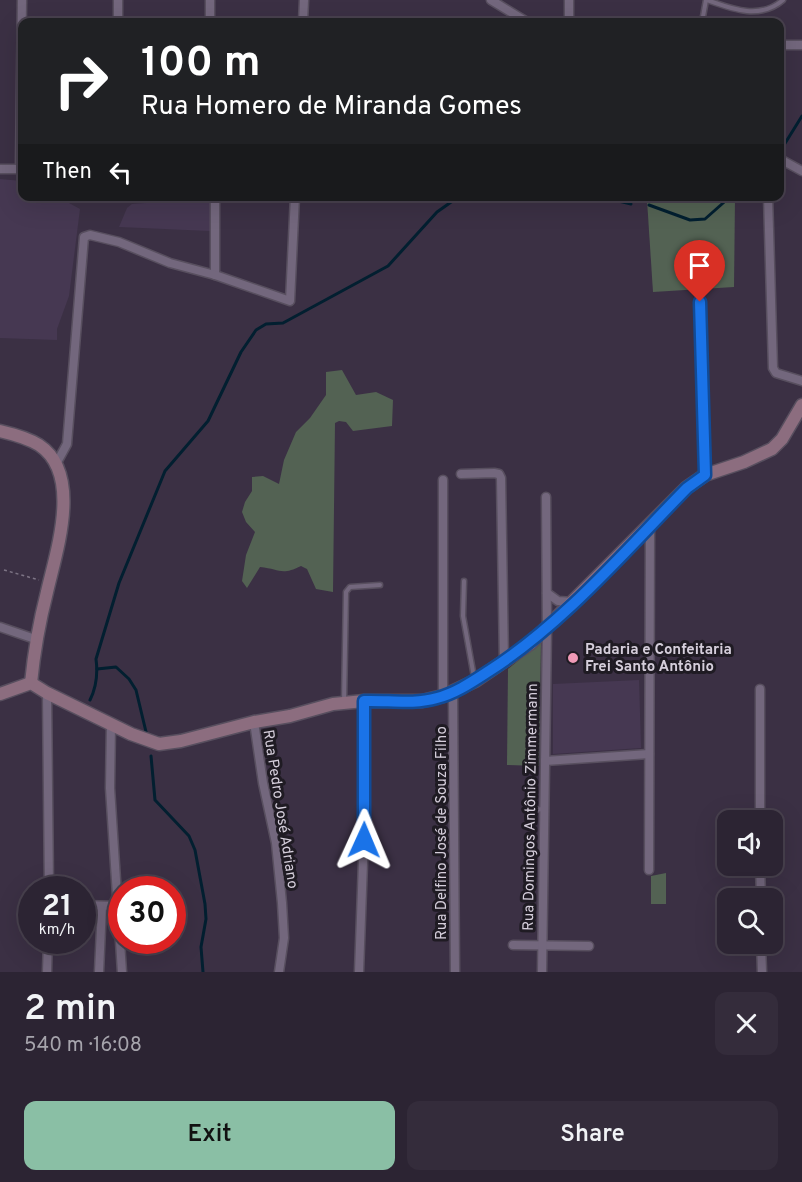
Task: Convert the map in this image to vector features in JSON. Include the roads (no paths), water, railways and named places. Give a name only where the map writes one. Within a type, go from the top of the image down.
[{"type":"street","points":[[22,0],[22,18]]},
{"type":"street","points":[[118,0],[118,18]]},
{"type":"street","points":[[210,0],[210,18]]},
{"type":"street","points":[[303,18],[304,0]]},
{"type":"street","points":[[490,0],[520,18]]},
{"type":"street","points":[[569,0],[569,18]]},
{"type":"street","points":[[784,45],[802,45]]},
{"type":"street","points":[[784,161],[802,171]]},
{"type":"street","points":[[0,168],[18,169]]},
{"type":"street","points":[[215,201],[215,275]]},
{"type":"street","points":[[56,466],[67,444],[84,237],[90,235],[119,242],[170,263],[215,275],[290,301],[295,201]]},
{"type":"street","points":[[768,201],[773,368],[776,373],[802,381]]},
{"type":"street","points":[[700,302],[705,475]]},
{"type":"street","points":[[31,683],[140,738],[159,744],[181,741],[254,722],[344,703],[410,701],[448,695],[504,662],[547,628],[687,488],[705,475],[744,462],[772,449],[782,439],[802,405]]},
{"type":"street","points":[[0,431],[40,446],[56,466],[62,490],[64,514],[61,538],[35,639],[31,683]]},
{"type":"street","points":[[461,474],[494,473],[499,474],[501,478],[504,662]]},
{"type":"street","name":"Rua Delfino José de Souza Filho","points":[[443,480],[455,972]]},
{"type":"street","name":"Rua Domingos Antônio Zimmermann","points":[[542,972],[547,628],[546,498]]},
{"type":"street","points":[[649,870],[650,525]]},
{"type":"street","points":[[547,593],[558,601],[574,602]]},
{"type":"street","points":[[0,627],[35,639]]},
{"type":"street","points":[[0,694],[31,683]]},
{"type":"street","points":[[760,689],[760,810]]},
{"type":"street","points":[[47,693],[48,876]]},
{"type":"street","points":[[359,972],[365,807],[364,701]]},
{"type":"street","name":"Rua Pedro José Adriano","points":[[254,722],[263,783],[276,843],[282,903],[284,938],[279,972]]},
{"type":"street","points":[[111,724],[110,788],[115,876]]},
{"type":"street","points":[[545,761],[649,754]]},
{"type":"street","points":[[96,906],[108,906]]},
{"type":"street","points":[[99,972],[102,906]]},
{"type":"street","points":[[513,945],[589,946]]},
{"type":"street","points":[[47,972],[48,954]]},
{"type":"street","points":[[121,954],[122,972]]},
{"type":"street","points":[[761,954],[762,972]]},
{"type":"lane","points":[[703,18],[707,0],[737,11],[764,11],[783,0]]},
{"type":"lane","points":[[464,581],[463,616],[475,681]]},
{"type":"lane","points":[[344,703],[346,592],[350,587],[380,585]]},
{"type":"lane","points":[[532,810],[544,809]]},
{"type":"waterway","points":[[784,145],[802,116]]},
{"type":"waterway","points":[[90,700],[96,680],[96,659],[119,583],[165,471],[208,421],[241,352],[256,330],[266,324],[283,323],[388,266],[437,212],[453,201]]},
{"type":"waterway","points":[[619,201],[631,204]]},
{"type":"waterway","points":[[649,205],[690,220],[705,219],[725,201]]},
{"type":"waterway","points":[[97,669],[116,667],[129,679],[136,690],[147,736]]},
{"type":"waterway","points":[[151,756],[155,800],[189,836],[195,850],[206,919],[201,947],[203,972]]},
{"type":"place","name":"Padaria e Confeitaria Frei Santo Antônio","points":[[573,658]]}]
